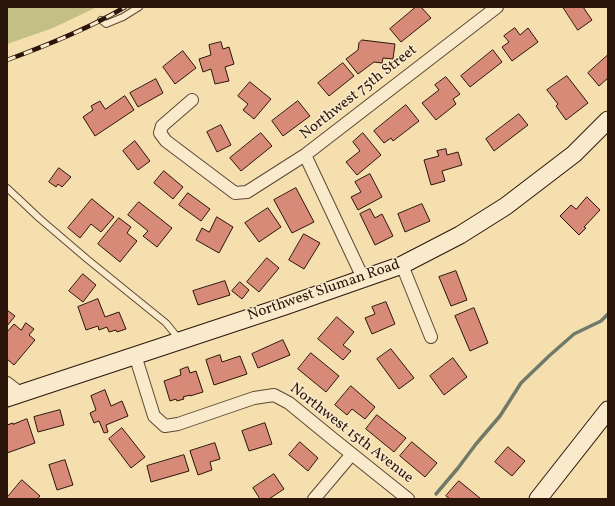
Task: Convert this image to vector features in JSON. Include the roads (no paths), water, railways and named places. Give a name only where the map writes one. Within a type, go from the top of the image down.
[{"type":"street","name":"Northwest 75th Street","points":[[192,100],[162,126],[160,133],[166,141],[235,192],[247,192],[305,155],[497,7]]},
{"type":"street","name":"Northwest Sluman Road","points":[[14,396],[285,306],[402,265],[460,235],[506,206],[574,154],[608,120]]},
{"type":"street","points":[[305,155],[363,278]]},
{"type":"street","points":[[402,265],[431,337]]},
{"type":"street","name":"Northwest 15th Avenue","points":[[135,355],[154,416],[165,426],[178,424],[254,398],[274,395],[289,402],[408,499]]},
{"type":"street","points":[[7,383],[14,396]]},
{"type":"street","points":[[538,499],[608,410]]},
{"type":"street","points":[[314,499],[352,454]]},
{"type":"lane","points":[[101,20],[106,24],[123,17],[139,7]]},
{"type":"lane","points":[[7,188],[39,218],[166,323],[180,340]]},
{"type":"waterway","points":[[436,494],[500,416],[521,383],[574,334],[601,321],[608,314]]},
{"type":"railway","points":[[7,60],[68,36],[125,7]]}]
